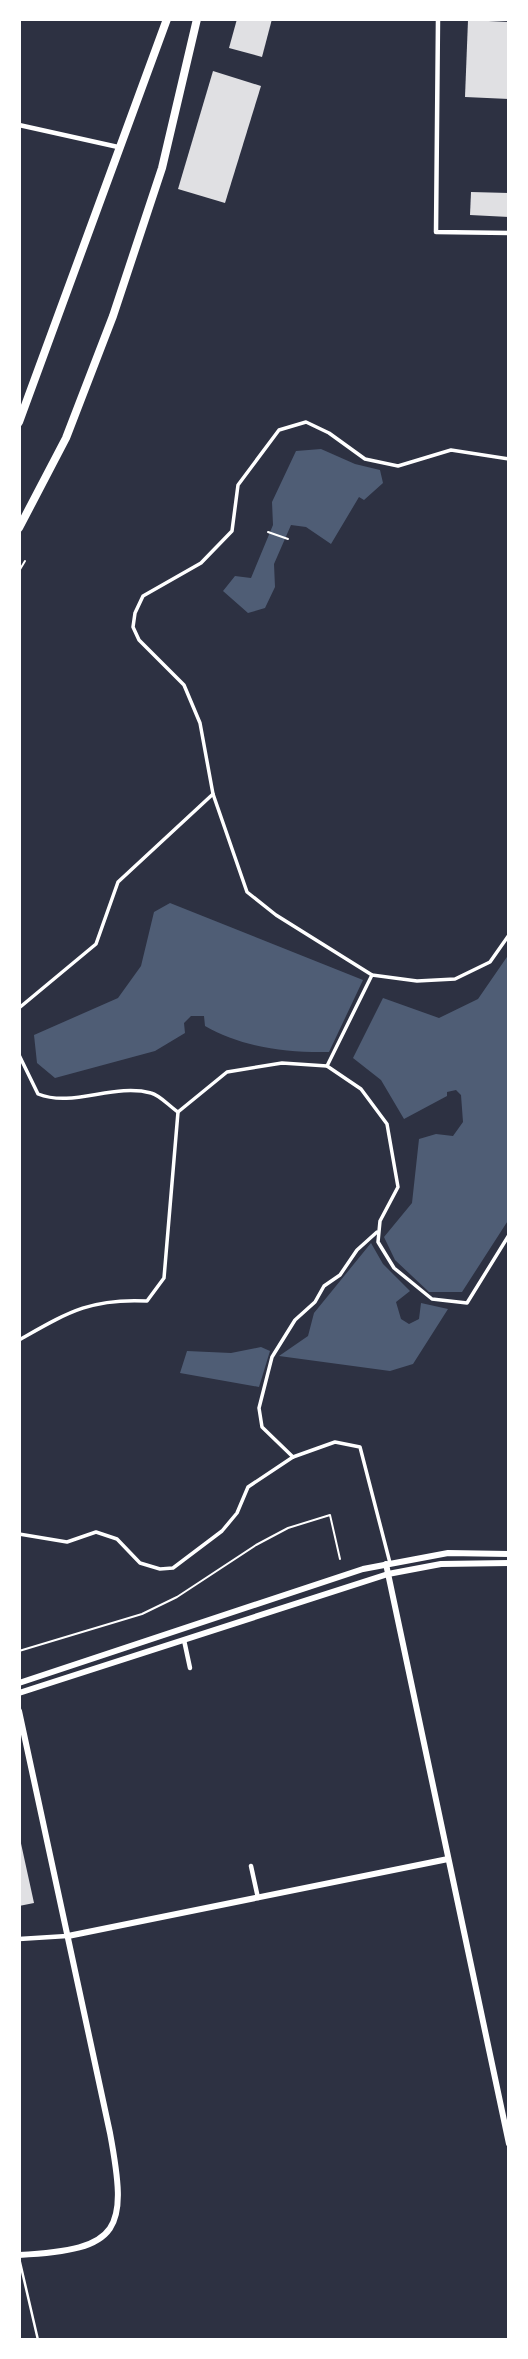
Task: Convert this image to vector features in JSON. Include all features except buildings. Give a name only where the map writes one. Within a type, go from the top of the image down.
[{"type":"highway","points":[[19,422],[68,295],[118,147],[167,19]]},
{"type":"highway","points":[[19,528],[66,438],[113,316],[162,168],[197,19]]},
{"type":"street","points":[[438,19],[436,232],[509,233]]},
{"type":"street","points":[[19,125],[118,147]]},
{"type":"street","points":[[509,458],[451,450],[398,466],[365,459],[329,433],[306,422],[279,430],[238,485],[232,531],[201,563],[143,596],[135,613],[133,627],[139,639],[184,685],[200,723],[213,794],[247,892],[276,915],[372,975],[417,981],[456,979],[490,962],[509,934]]},
{"type":"street","points":[[19,1008],[96,944],[118,882],[213,794]]},
{"type":"street","points":[[327,1066],[372,975]]},
{"type":"street","points":[[19,1055],[38,1094],[56,1101],[93,1093],[152,1093],[178,1112]]},
{"type":"street","points":[[19,1340],[73,1310],[115,1299],[147,1301],[164,1278],[178,1112],[227,1072],[282,1062],[327,1066],[361,1089],[387,1124],[398,1187],[377,1232],[357,1250],[340,1275],[324,1286],[315,1302],[295,1320],[272,1357],[259,1408],[262,1427],[274,1443],[293,1457]]},
{"type":"street","points":[[377,1232],[378,1242],[394,1268],[432,1299],[452,1304],[467,1303],[509,1236]]},
{"type":"street","points":[[19,1535],[66,1542],[96,1532],[117,1539],[140,1563],[160,1569],[173,1568],[222,1531],[237,1513],[248,1487],[293,1457],[335,1442],[360,1447],[388,1563],[388,1574],[509,2144]]},
{"type":"street","points":[[19,1683],[388,1563],[448,1553],[509,1554]]},
{"type":"street","points":[[19,1693],[388,1574],[449,1563],[509,1563]]},
{"type":"street","points":[[183,1639],[190,1668]]},
{"type":"street","points":[[19,1712],[110,2133],[120,2198],[111,2225],[92,2244],[59,2253],[19,2257]]},
{"type":"street","points":[[19,1939],[68,1936],[448,1859]]},
{"type":"street","points":[[251,1866],[258,1898]]},
{"type":"lane","points":[[19,2257],[38,2340]]},
{"type":"path","points":[[268,532],[288,539]]},
{"type":"path","points":[[19,570],[25,561]]},
{"type":"path","points":[[19,1651],[142,1614],[177,1597],[256,1545],[288,1528],[330,1515],[340,1559]]},
{"type":"water","points":[[321,449],[355,464],[380,470],[383,483],[364,500],[359,497],[331,544],[306,527],[291,525],[274,564],[275,587],[265,608],[248,613],[223,591],[235,576],[251,578],[273,525],[272,502],[296,451]]},
{"type":"water","points":[[170,903],[363,980],[329,1052],[281,1050],[249,1044],[205,1026],[204,1016],[191,1016],[184,1023],[185,1033],[155,1051],[55,1078],[37,1063],[34,1035],[118,998],[141,966],[154,912]]},
{"type":"water","points":[[509,954],[509,1219],[462,1292],[429,1292],[395,1260],[384,1237],[412,1203],[419,1139],[436,1134],[453,1136],[463,1122],[461,1095],[456,1090],[447,1092],[447,1096],[404,1119],[381,1080],[353,1058],[383,998],[439,1018],[478,999]]},
{"type":"water","points":[[371,1243],[383,1264],[410,1291],[396,1302],[401,1319],[409,1324],[419,1319],[421,1303],[448,1309],[413,1364],[390,1371],[279,1356],[308,1336],[314,1313]]},
{"type":"water","points":[[261,1347],[270,1351],[259,1387],[180,1373],[187,1351],[231,1353]]}]
